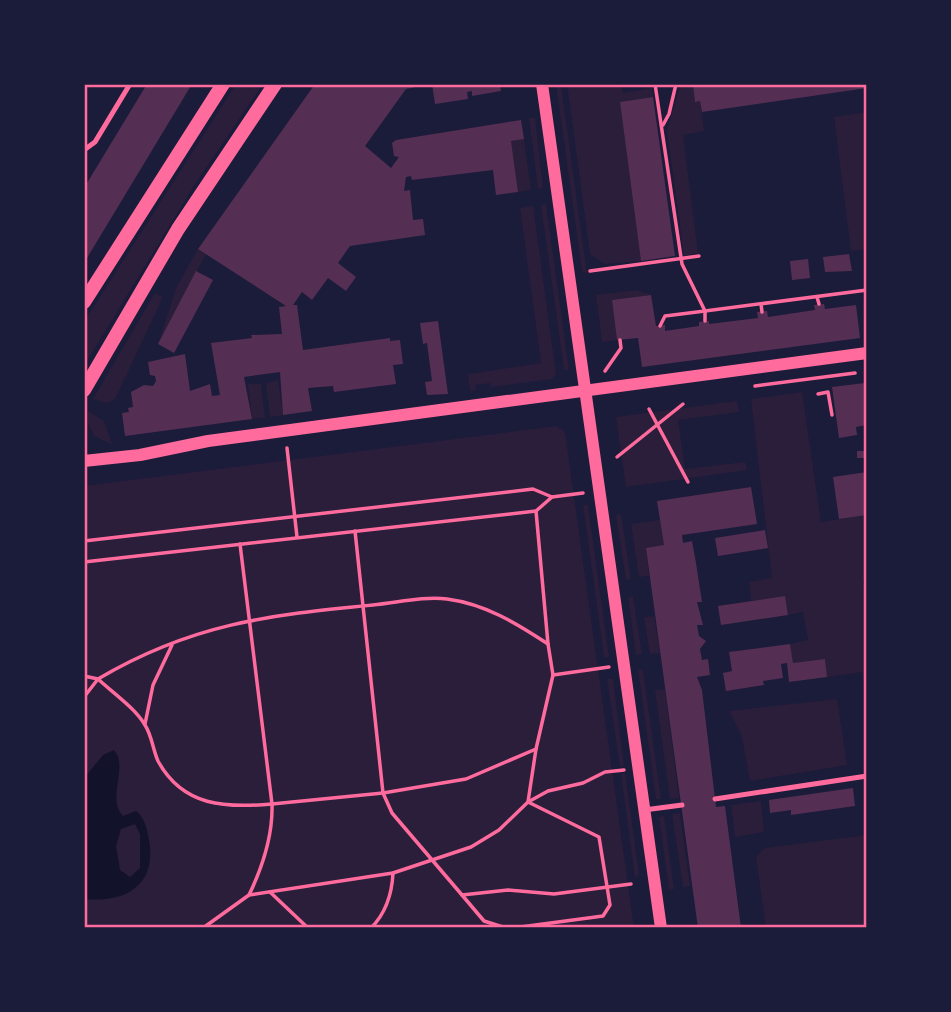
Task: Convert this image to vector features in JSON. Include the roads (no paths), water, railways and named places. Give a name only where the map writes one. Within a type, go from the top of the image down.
[{"type":"main road","points":[[84,302],[223,84]]},
{"type":"main road","points":[[84,390],[178,229],[275,84]]},
{"type":"street","points":[[542,84],[661,928]]},
{"type":"street","points":[[84,461],[139,455],[208,441],[867,353]]},
{"type":"lane","points":[[84,150],[95,142],[130,84]]},
{"type":"lane","points":[[715,799],[867,776]]},
{"type":"lane","points":[[644,810],[682,805]]}]
